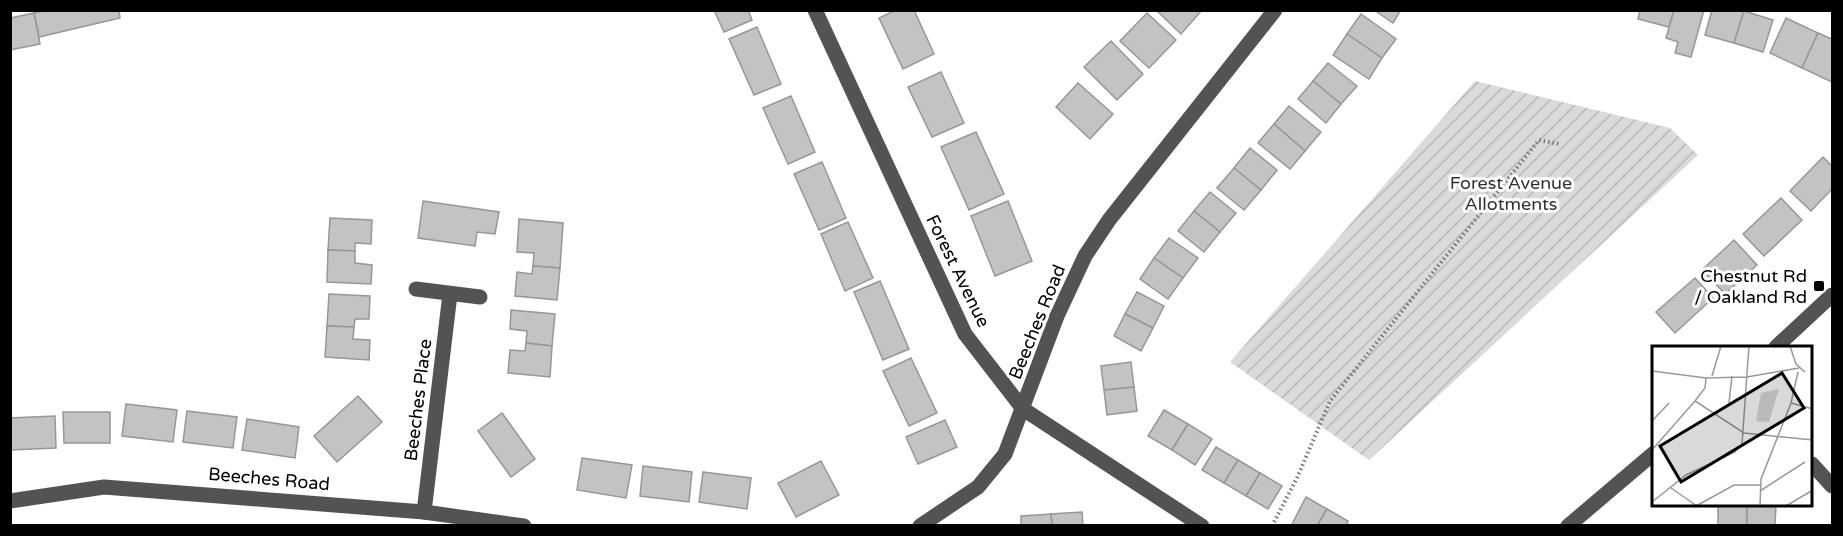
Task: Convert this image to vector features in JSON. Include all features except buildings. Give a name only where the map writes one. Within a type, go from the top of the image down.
[{"type":"street","name":"Forest Avenue","points":[[815,10],[965,334],[1023,409],[1202,525]]},
{"type":"street","name":"Beeches Road","points":[[920,525],[978,487],[1005,454],[1057,316],[1085,256],[1109,220],[1275,10]]},
{"type":"street","points":[[416,289],[480,297]]},
{"type":"street","name":"Beeches Place","points":[[424,512],[450,294]]},
{"type":"street","points":[[1777,346],[1833,294]]},
{"type":"street","points":[[1568,525],[1652,455]]},
{"type":"street","points":[[1813,465],[1833,486]]},
{"type":"street","name":"Beeches Road","points":[[10,501],[104,487],[424,512],[524,525]]},
{"type":"path","points":[[1272,525],[1297,478],[1330,401],[1539,140],[1559,144]]},
{"type":"green space","name":"Forest Avenue Allotments","points":[[1475,81],[1670,128],[1698,155],[1369,460],[1230,362]]},
{"type":"place","name":"Chestnut Rd / Oakland Rd","points":[[1819,286]]}]
